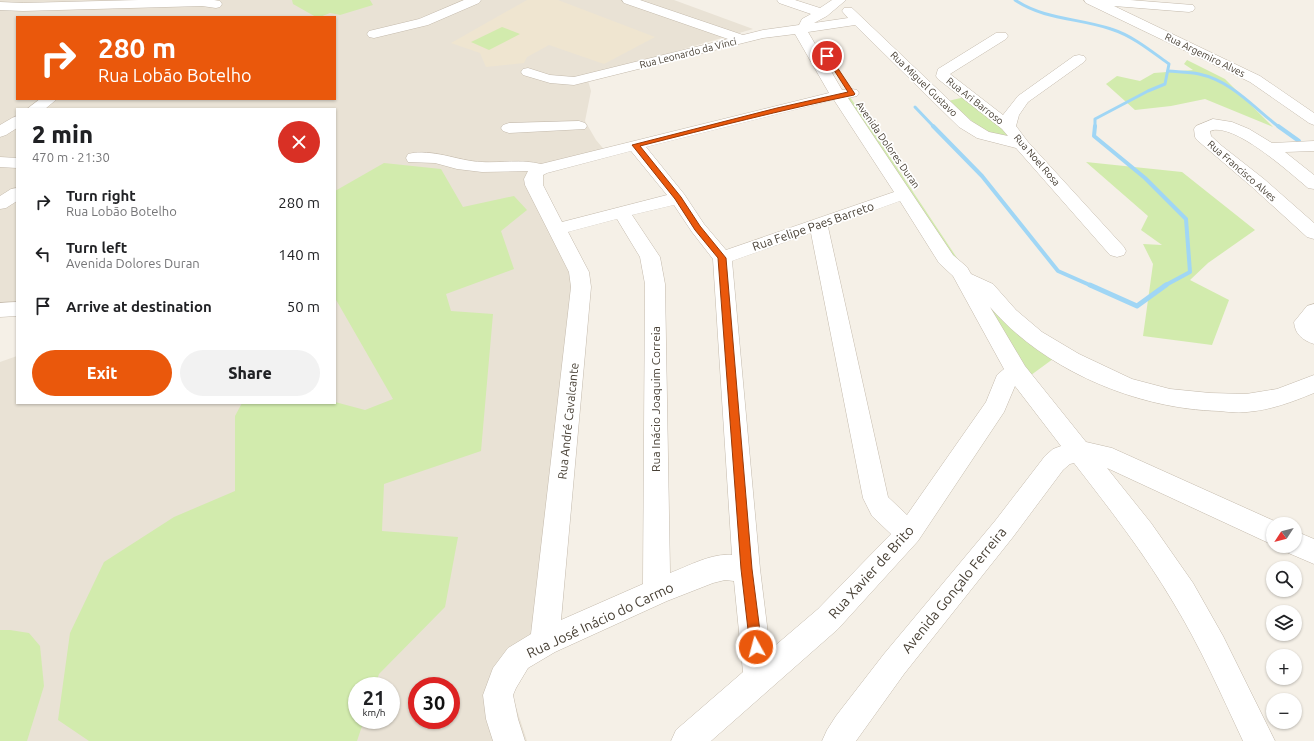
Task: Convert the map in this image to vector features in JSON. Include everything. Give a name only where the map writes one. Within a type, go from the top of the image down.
[{"type":"street","points":[[186,15],[229,0]]},
{"type":"street","points":[[374,34],[423,22],[475,0]]},
{"type":"street","points":[[628,0],[742,39]]},
{"type":"street","points":[[783,0],[822,13]]},
{"type":"street","points":[[1091,0],[1189,8]]},
{"type":"street","name":"Rua Argemiro Alves","points":[[1091,0],[1255,79],[1314,120]]},
{"type":"street","points":[[803,28],[807,22],[839,1]]},
{"type":"street","name":"Rua Miguel Gustavo","points":[[839,1],[965,124],[983,135],[1022,145]]},
{"type":"street","points":[[0,6],[28,4],[202,2],[216,4]]},
{"type":"street","points":[[712,16],[763,34]]},
{"type":"street","name":"Rua Leonardo da Vinci","points":[[528,72],[556,81],[574,81],[763,34],[858,21]]},
{"type":"street","name":"Avenida Dolores Duran","points":[[803,28],[801,32],[955,245],[963,260],[961,275]]},
{"type":"street","name":"Rua Ari Barroso","points":[[1001,36],[943,72],[943,76],[1008,126]]},
{"type":"street","name":"Rua Noel Rosa","points":[[1079,58],[1023,99],[1011,114],[1008,126],[1022,145],[1117,250]]},
{"type":"street","points":[[414,158],[436,158],[457,164],[482,167],[529,166],[541,170],[635,145],[845,94]]},
{"type":"street","points":[[36,108],[48,100]]},
{"type":"street","points":[[0,132],[16,123]]},
{"type":"street","name":"Rua Francisco Alves","points":[[1314,184],[1270,148],[1247,134],[1234,128],[1214,124],[1206,126],[1202,130],[1203,137],[1216,149],[1258,183],[1314,233]]},
{"type":"street","points":[[509,128],[579,126]]},
{"type":"street","points":[[635,145],[678,198],[698,228],[722,258],[746,569],[759,678]]},
{"type":"street","points":[[1270,148],[1314,146]]},
{"type":"street","points":[[0,162],[16,163]]},
{"type":"street","name":"Rua André Cavalcante","points":[[541,170],[535,173],[533,179],[534,185],[545,209],[580,272],[581,298],[546,642]]},
{"type":"street","name":"Avenida Dolores Duran","points":[[916,193],[946,259],[961,275],[1017,372],[1142,531],[1183,592],[1213,646],[1259,741]]},
{"type":"street","name":"Rua Felipe Paes Barreto","points":[[722,258],[916,193]]},
{"type":"street","points":[[0,204],[16,194]]},
{"type":"street","points":[[557,229],[678,198]]},
{"type":"street","name":"Rua Inácio Joaquim Correia","points":[[622,213],[650,257],[653,266],[655,284],[657,592]]},
{"type":"street","points":[[818,225],[876,498],[881,508],[909,533]]},
{"type":"street","points":[[961,275],[986,289],[1009,315],[1035,337],[1071,360],[1126,386],[1170,398],[1210,402],[1246,403],[1279,398],[1314,384]]},
{"type":"street","points":[[0,310],[16,309]]},
{"type":"street","points":[[1314,311],[1304,322],[1305,329],[1314,336]]},
{"type":"street","name":"Rua Xavier de Brito","points":[[687,741],[828,619],[909,533],[996,406],[1005,381],[1017,372]]},
{"type":"street","points":[[1080,451],[1091,452],[1125,464],[1266,530]]},
{"type":"street","name":"Avenida Gonçalo Ferreira","points":[[838,741],[894,664],[968,571],[1004,529],[1054,463],[1062,456],[1080,451]]},
{"type":"street","points":[[1302,546],[1314,552]]},
{"type":"street","name":"Rua José Inácio do Carmo","points":[[509,741],[502,718],[498,695],[504,679],[518,658],[546,642],[657,592],[712,570],[725,567],[746,569]]},
{"type":"shaded area","points":[[0,0],[674,0],[753,29],[587,77],[591,91],[585,121],[596,140],[607,153],[531,173],[585,272],[561,630],[502,655],[502,664],[527,741],[0,741],[0,362],[16,356],[16,404],[336,404],[336,108],[16,108],[16,301],[0,303]]},
{"type":"shaded area","points":[[527,0],[558,0],[655,37],[604,64],[549,45],[527,57],[524,63],[486,67],[480,53],[451,43]]},
{"type":"green space","points":[[292,0],[370,0],[373,5],[340,15],[330,13],[322,16],[314,16],[293,4]]},
{"type":"green space","points":[[502,27],[520,34],[489,50],[471,42]]},
{"type":"green space","points":[[1187,60],[1225,79],[1273,127],[1205,99],[1171,106],[1135,110],[1106,84],[1117,76],[1140,81],[1154,73],[1193,70],[1184,64]]},
{"type":"green space","points":[[846,96],[850,97],[959,261],[958,263]]},
{"type":"green space","points":[[965,97],[1009,134],[1008,136],[1001,138],[980,128],[948,101]]},
{"type":"green space","points":[[1086,162],[1182,172],[1255,230],[1208,263],[1190,280],[1229,300],[1212,345],[1143,336],[1153,264],[1143,244],[1162,245],[1141,230],[1148,216]]},
{"type":"green space","points":[[384,163],[441,169],[463,207],[514,196],[527,210],[501,231],[514,269],[446,294],[451,311],[493,314],[481,451],[384,484],[382,531],[458,537],[445,607],[379,674],[378,677],[348,677],[348,729],[361,729],[357,741],[89,741],[58,720],[70,633],[104,562],[174,517],[235,491],[235,416],[241,404],[336,404],[336,402],[365,410],[393,399],[336,300],[336,190]]},
{"type":"green space","points":[[987,304],[1002,319],[1057,356],[1027,378]]},
{"type":"green space","points":[[0,630],[29,633],[40,646],[44,686],[27,741],[0,741]]},
{"type":"waterway","points":[[1015,0],[1026,7],[1050,15],[1099,25],[1119,32],[1142,44],[1169,64],[1165,84],[1148,91],[1095,119],[1095,126]]},
{"type":"waterway","points":[[1168,71],[1199,74],[1222,83],[1242,96],[1279,127]]},
{"type":"waterway","points":[[915,107],[934,127]]},
{"type":"waterway","points":[[933,126],[982,176],[1058,271],[1092,286]]},
{"type":"waterway","points":[[1095,126],[1094,136],[1145,178],[1186,219],[1190,272],[1164,286]]},
{"type":"waterway","points":[[1278,126],[1299,141]]},
{"type":"waterway","points":[[1090,285],[1137,306],[1166,285]]},
{"type":"route","points":[[756,647],[746,569],[722,258],[698,228],[678,198],[635,145],[838,95],[852,94],[827,56]]}]
